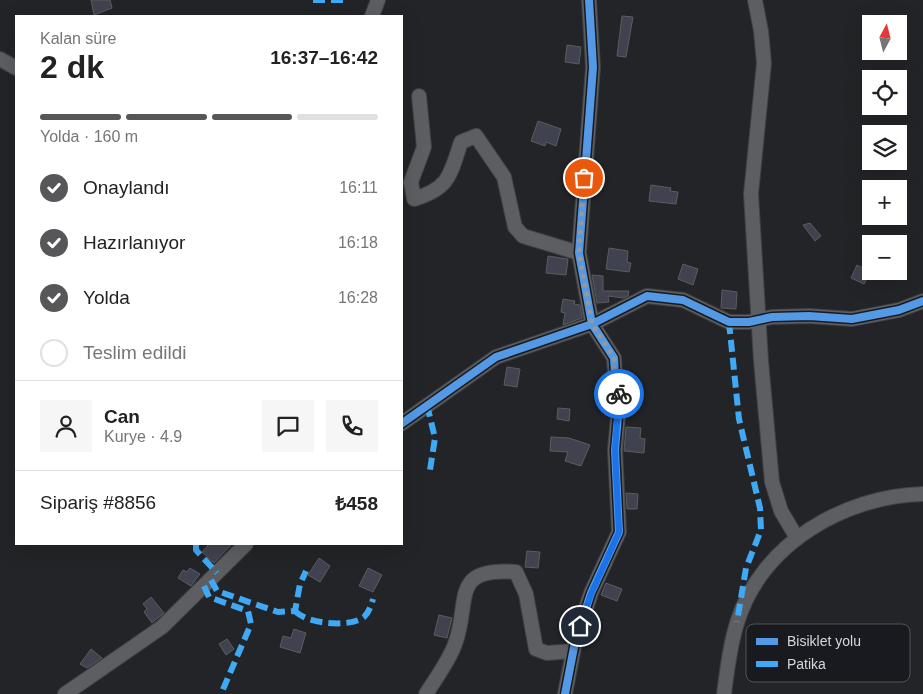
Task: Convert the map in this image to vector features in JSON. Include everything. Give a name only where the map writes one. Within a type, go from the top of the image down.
[{"type":"street","points":[[372,15],[378,0]]},
{"type":"street","points":[[565,694],[573,651],[591,594],[619,532],[615,450],[620,395],[614,374],[614,358],[592,324],[579,253],[593,67],[589,0]]},
{"type":"street","points":[[755,0],[761,30],[764,63],[751,194],[759,320],[772,482],[781,510],[796,538]]},
{"type":"street","points":[[0,59],[15,67]]},
{"type":"street","points":[[420,96],[424,147],[411,182],[414,199],[433,193],[449,177],[461,142],[476,136],[504,177],[516,227],[523,236],[579,253]]},
{"type":"street","points":[[403,423],[496,357],[592,324],[647,296],[683,300],[729,322],[772,317],[809,316],[852,319],[899,310],[923,301]]},
{"type":"street","points":[[724,694],[737,622],[749,593],[766,568],[796,538],[818,524],[849,509],[877,500],[923,494]]},
{"type":"street","points":[[65,694],[162,628],[245,545]]},
{"type":"street","points":[[426,694],[455,645],[460,625],[462,602],[468,583],[482,575],[499,571],[516,572],[526,594],[536,649],[547,653],[573,651]]},
{"type":"building","points":[[91,0],[110,0],[112,8],[94,15]]},
{"type":"building","points":[[622,16],[633,17],[626,57],[617,56]]},
{"type":"building","points":[[567,45],[581,47],[579,64],[565,62]]},
{"type":"building","points":[[538,121],[561,129],[556,146],[546,142],[545,146],[531,141]]},
{"type":"building","points":[[651,185],[671,188],[670,191],[678,192],[676,204],[649,201]]},
{"type":"building","points":[[810,223],[821,236],[815,241],[803,225]]},
{"type":"building","points":[[609,248],[628,251],[627,262],[631,263],[629,272],[606,269]]},
{"type":"building","points":[[548,256],[568,259],[566,275],[546,273]]},
{"type":"building","points":[[683,264],[698,269],[693,285],[678,279]]},
{"type":"building","points":[[857,265],[862,268],[862,280],[866,280],[864,284],[851,278]]},
{"type":"building","points":[[592,275],[603,276],[603,291],[629,291],[628,296],[623,298],[608,296],[609,302],[597,303]]},
{"type":"building","points":[[722,290],[737,292],[736,309],[721,308]]},
{"type":"building","points":[[563,299],[575,301],[574,304],[580,305],[582,318],[563,325],[565,313],[561,312]]},
{"type":"building","points":[[507,367],[520,369],[517,387],[504,385]]},
{"type":"building","points":[[558,408],[570,409],[569,421],[557,419]]},
{"type":"building","points":[[626,427],[641,428],[640,438],[645,439],[644,453],[624,451]]},
{"type":"building","points":[[551,437],[569,438],[590,445],[581,466],[565,461],[568,452],[550,451]]},
{"type":"building","points":[[626,493],[638,494],[637,509],[627,509]]},
{"type":"building","points":[[208,545],[231,545],[214,563],[202,552]]},
{"type":"building","points":[[527,551],[540,552],[538,568],[525,567]]},
{"type":"building","points":[[319,558],[330,566],[320,582],[308,575]]},
{"type":"building","points":[[190,568],[200,574],[191,586],[178,578],[183,570],[187,572]]},
{"type":"building","points":[[368,568],[382,575],[373,592],[359,586]]},
{"type":"building","points":[[606,583],[622,589],[617,601],[601,595]]},
{"type":"building","points":[[151,597],[164,613],[152,623],[144,612],[147,609],[143,604]]},
{"type":"building","points":[[439,615],[452,618],[447,638],[434,635]]},
{"type":"building","points":[[294,629],[306,633],[300,653],[280,647],[283,636],[291,638]]},
{"type":"building","points":[[227,639],[234,649],[226,655],[219,644]]},
{"type":"building","points":[[91,649],[102,658],[87,668],[80,664]]},
{"type":"marked path","points":[[313,0],[349,0]]},
{"type":"marked path","points":[[729,322],[739,419],[760,508],[761,530],[746,568],[737,622]]},
{"type":"marked path","points":[[427,405],[435,438],[430,470]]},
{"type":"marked path","points":[[196,545],[196,550],[217,573]]},
{"type":"marked path","points":[[211,580],[217,591],[278,612],[295,611],[300,584],[306,571]]},
{"type":"marked path","points":[[204,586],[209,597],[248,611],[251,624],[221,694]]},
{"type":"marked path","points":[[295,611],[318,622],[349,623],[364,617],[370,609],[373,599]]},
{"type":"cycle path","points":[[565,694],[575,642],[591,593],[619,532],[615,450],[620,395],[615,374],[614,358],[592,324],[579,253],[593,67],[589,0]]},
{"type":"cycle path","points":[[403,423],[496,357],[592,324],[647,296],[683,300],[729,322],[749,322],[772,317],[809,316],[852,319],[899,310],[923,301]]},
{"type":"way so far","points":[[584,178],[579,253],[592,324],[614,358],[614,374],[619,394]]},
{"type":"route","points":[[580,626],[591,594],[619,532],[615,450],[619,394]]}]
